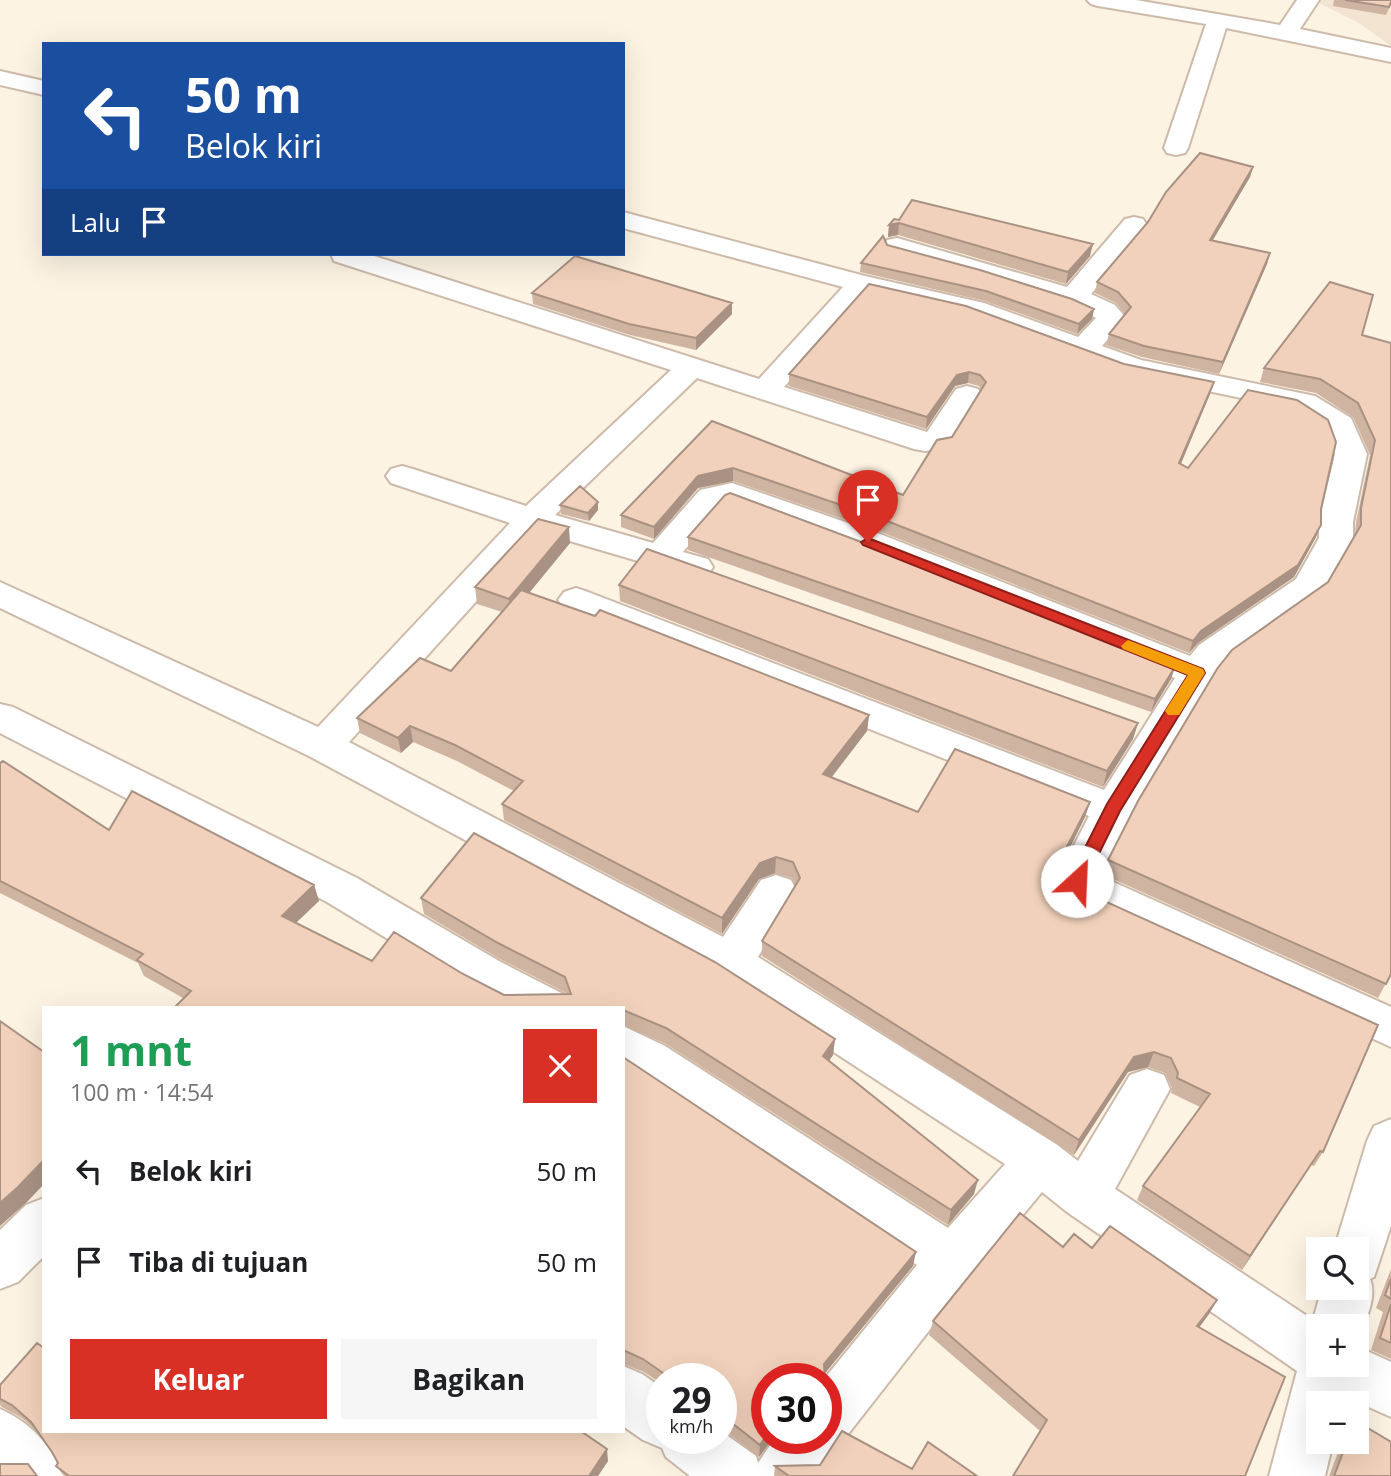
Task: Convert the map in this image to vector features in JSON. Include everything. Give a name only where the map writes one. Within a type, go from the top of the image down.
[{"type":"street","points":[[1098,0],[1272,32],[1291,32],[1391,55]]},
{"type":"street","points":[[1291,32],[1288,30],[1308,0]]},
{"type":"street","points":[[1175,148],[1218,20]]},
{"type":"street","points":[[0,78],[42,88]]},
{"type":"street","points":[[625,221],[861,283],[974,309],[1133,367],[1304,402],[1335,420],[1348,441],[1351,454],[1336,522],[1336,538],[1309,586],[1212,654],[1147,728],[1113,809],[1078,874],[1079,885],[1391,1028]]},
{"type":"street","points":[[1079,300],[1077,296],[1080,288],[1134,225]]},
{"type":"street","points":[[897,246],[989,271],[1079,300],[1110,314],[1112,318],[1083,348]]},
{"type":"street","points":[[347,256],[763,392],[929,443],[937,440],[967,395]]},
{"type":"street","points":[[763,392],[861,283]]},
{"type":"street","points":[[323,746],[532,519],[690,368]]},
{"type":"street","points":[[402,476],[532,519],[662,555],[727,578]]},
{"type":"street","points":[[662,555],[712,497],[733,493],[868,542],[1197,673]]},
{"type":"street","points":[[0,594],[323,746],[731,962],[1039,1160],[1084,1196],[1306,1346]]},
{"type":"street","points":[[576,600],[1113,809]]},
{"type":"street","points":[[0,717],[342,890],[483,974],[545,1006]]},
{"type":"street","points":[[731,962],[776,892]]},
{"type":"street","points":[[625,1047],[649,1060],[953,1260]]},
{"type":"street","points":[[1084,1196],[1147,1089]]},
{"type":"street","points":[[1363,1237],[1391,1141]]},
{"type":"street","points":[[842,1399],[953,1260],[1039,1160]]},
{"type":"street","points":[[0,1265],[42,1223]]},
{"type":"street","points":[[1297,1476],[1322,1377]]},
{"type":"street","points":[[1363,1377],[1391,1390]]},
{"type":"street","points":[[625,1394],[646,1410]]},
{"type":"street","points":[[0,1436],[37,1476]]},
{"type":"street","points":[[706,1454],[736,1476]]},
{"type":"street","points":[[781,1476],[798,1454]]},
{"type":"shaded area","points":[[1313,0],[1391,0],[1391,46],[1359,23]]},
{"type":"building","points":[[1345,0],[1391,0],[1391,2],[1389,7]]},
{"type":"building","points":[[1200,153],[1253,167],[1210,240],[1270,253],[1223,362],[1144,346],[1109,334],[1131,307],[1118,292],[1097,282],[1148,222],[1166,192]]},
{"type":"building","points":[[912,200],[1093,244],[1068,272],[899,223],[889,225],[894,219],[899,220]]},
{"type":"building","points":[[883,236],[887,245],[980,270],[1072,299],[1094,309],[1079,324],[986,291],[861,263]]},
{"type":"building","points":[[575,256],[732,303],[696,338],[629,324],[532,293]]},
{"type":"building","points":[[1330,282],[1373,295],[1362,335],[1391,343],[1391,974],[1386,984],[1108,860],[1138,801],[1217,669],[1232,650],[1328,582],[1361,525],[1361,508],[1375,440],[1358,403],[1320,379],[1264,368]]},
{"type":"building","points":[[869,284],[966,306],[1124,364],[1214,382],[1179,463],[1188,468],[1248,390],[1297,400],[1328,420],[1336,442],[1321,509],[1321,525],[1298,565],[1201,631],[1193,641],[882,519],[733,468],[698,476],[654,527],[621,515],[712,421],[903,495],[937,440],[952,437],[986,382],[980,375],[969,372],[957,375],[927,417],[789,374]]},
{"type":"building","points":[[580,486],[598,502],[588,513],[560,505]]},
{"type":"building","points":[[730,493],[856,540],[1175,667],[1155,699],[688,537],[725,495]]},
{"type":"building","points":[[538,519],[569,527],[509,599],[475,587]]},
{"type":"building","points":[[647,549],[1138,723],[1107,771],[619,585]]},
{"type":"building","points":[[521,590],[595,616],[600,610],[869,715],[823,774],[918,812],[955,749],[1090,802],[1058,864],[1069,885],[1378,1025],[1323,1152],[1320,1151],[1250,1256],[1143,1186],[1210,1094],[1177,1078],[1178,1073],[1171,1058],[1154,1052],[1134,1057],[1079,1140],[762,941],[800,878],[793,862],[776,857],[760,863],[722,918],[502,804],[523,781],[455,745],[410,726],[398,738],[357,718],[420,658],[451,671]]},
{"type":"building","points":[[3,761],[109,830],[132,791],[314,885],[282,916],[372,961],[394,932],[463,974],[504,995],[571,994],[565,977],[498,943],[421,898],[474,833],[715,962],[835,1039],[823,1056],[978,1180],[951,1210],[666,1028],[625,1011],[625,1006],[176,1006],[191,991],[137,960],[143,954],[0,881],[0,763]]},
{"type":"building","points":[[0,1021],[42,1051],[42,1162],[0,1203]]},
{"type":"building","points":[[625,1058],[916,1252],[825,1363],[751,1363],[751,1438],[737,1427],[737,1363],[649,1363],[625,1351]]},
{"type":"building","points":[[1020,1213],[1063,1247],[1074,1234],[1092,1248],[1110,1226],[1217,1300],[1197,1326],[1285,1377],[1245,1476],[1013,1476],[1047,1420],[933,1321]]},
{"type":"building","points":[[1391,1279],[1391,1299],[1385,1295]]},
{"type":"building","points":[[1391,1304],[1391,1343],[1380,1338]]},
{"type":"building","points":[[37,1343],[42,1347],[42,1433],[583,1433],[607,1449],[589,1476],[69,1476],[56,1466],[58,1463],[52,1452],[31,1422],[12,1405],[0,1399],[0,1385]]},
{"type":"building","points":[[1369,1429],[1391,1442],[1391,1476],[1334,1476],[1342,1454],[1369,1454]]},
{"type":"building","points":[[842,1431],[912,1469],[928,1442],[977,1476],[789,1476],[775,1466],[820,1465],[827,1454],[842,1454]]},
{"type":"building","points":[[0,1464],[28,1464],[37,1476],[0,1476]]},
{"type":"slow traffic","points":[[1128,646],[1197,673],[1173,711]]},
{"type":"route","points":[[868,542],[1197,673],[1113,809],[1078,874],[1077,881]]}]
